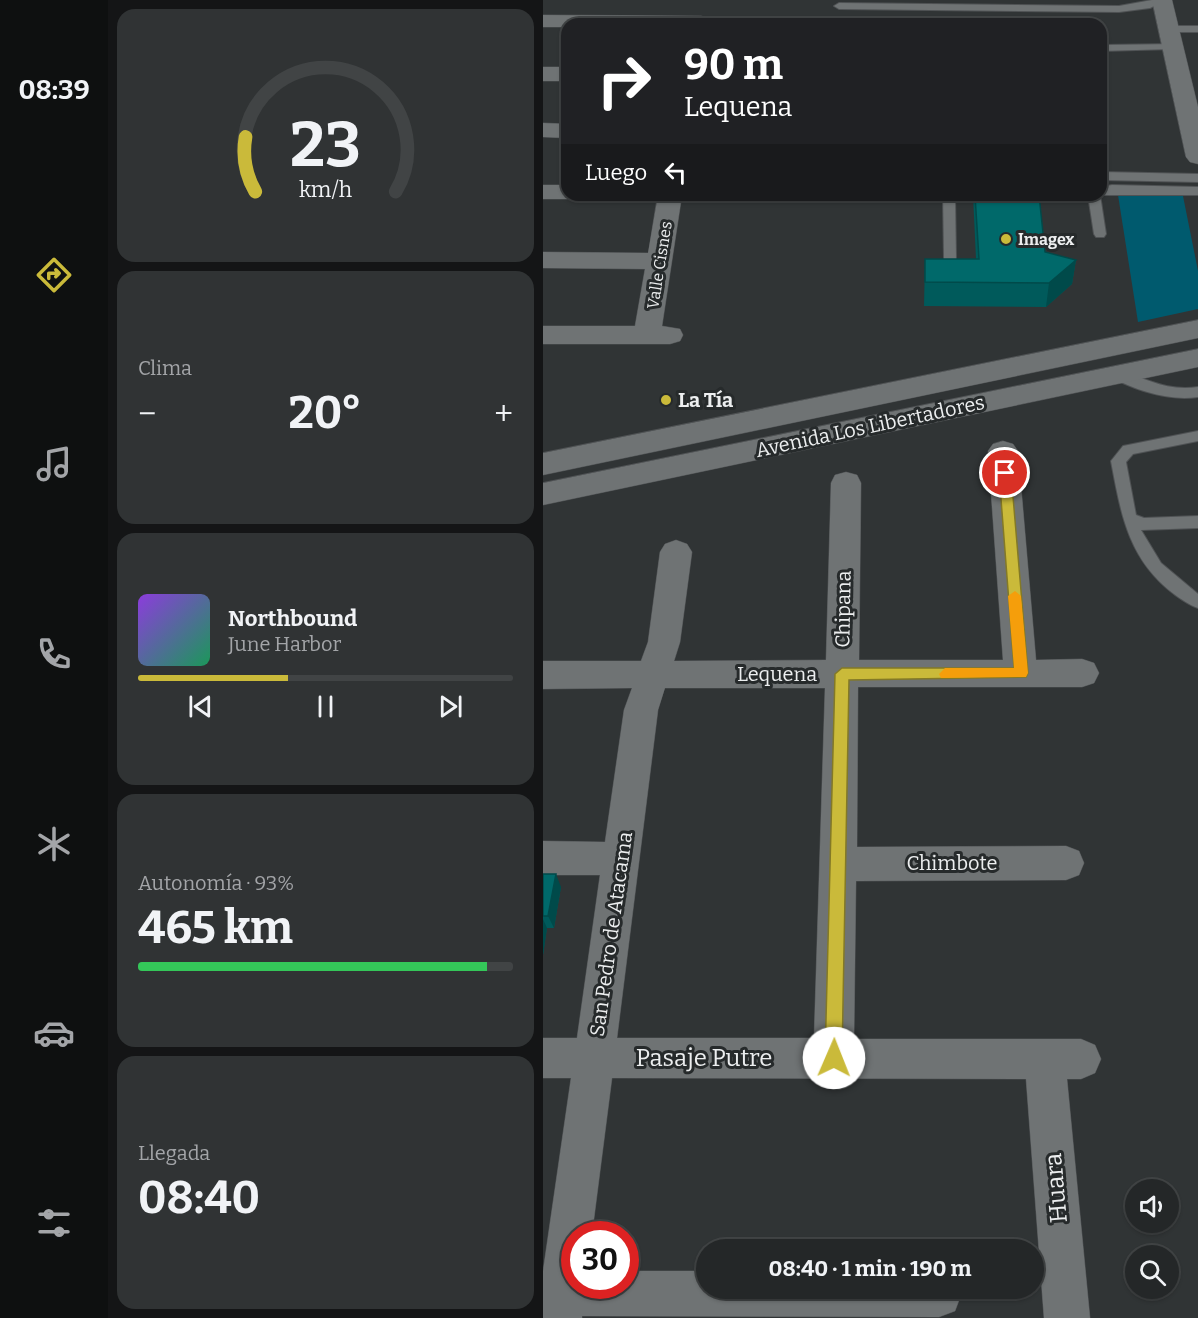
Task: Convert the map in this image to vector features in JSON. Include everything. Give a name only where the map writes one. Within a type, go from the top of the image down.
[{"type":"street","points":[[1162,19],[1198,157]]},
{"type":"street","points":[[543,21],[561,21]]},
{"type":"street","points":[[543,74],[561,74]]},
{"type":"street","points":[[543,130],[561,131]]},
{"type":"street","points":[[543,192],[561,192]]},
{"type":"street","name":"Valle Cisnes","points":[[543,335],[659,335],[659,261],[669,201]]},
{"type":"street","points":[[543,260],[659,261]]},
{"type":"street","name":"Avenida Los Libertadores","points":[[543,464],[1198,329]]},
{"type":"street","name":"Avenida Los Libertadores","points":[[543,494],[1198,358]]},
{"type":"street","points":[[1003,451],[1021,673]]},
{"type":"street","name":"Chipana","points":[[834,1058],[846,483]]},
{"type":"street","name":"San Pedro de Atacama","points":[[555,1301],[595,1058],[642,710],[664,642],[676,552]]},
{"type":"street","name":"Lequena","points":[[543,675],[1082,673]]},
{"type":"street","points":[[543,858],[621,859]]},
{"type":"street","name":"Chimbote","points":[[838,864],[1066,863]]},
{"type":"street","name":"Pasaje Putre","points":[[543,1058],[1063,1059]]},
{"type":"street","name":"Huara","points":[[1063,1059],[1067,1318]]},
{"type":"street","points":[[555,1301],[696,1299]]},
{"type":"lane","points":[[839,6],[1119,9],[1146,6],[1162,19]]},
{"type":"lane","points":[[1119,9],[1198,29]]},
{"type":"lane","points":[[1107,45],[1162,19]]},
{"type":"lane","points":[[1107,176],[1198,178]]},
{"type":"lane","points":[[1107,190],[1198,191]]},
{"type":"lane","points":[[949,201],[950,259]]},
{"type":"lane","points":[[1095,201],[1100,234]]},
{"type":"lane","points":[[1117,375],[1140,386],[1184,394],[1198,392]]},
{"type":"lane","points":[[1198,436],[1128,450],[1118,461],[1129,518],[1145,555],[1155,570],[1198,602]]},
{"type":"lane","points":[[1129,518],[1142,524],[1198,522]]},
{"type":"shaded area","points":[[1118,195],[1183,196],[1198,271],[1198,309],[1138,322]]},
{"type":"building","points":[[975,201],[1040,201],[1045,252],[1076,260],[1049,283],[925,282],[925,259],[979,259]]},
{"type":"building","points":[[543,874],[556,874],[548,916],[543,916]]},
{"type":"slow traffic","points":[[945,674],[1021,673],[1015,596]]},
{"type":"place","name":"Imagex","points":[[1006,239]]},
{"type":"place","name":"La Tía","points":[[666,400]]},
{"type":"route","points":[[834,1058],[842,674],[1021,673],[1005,473]]}]
